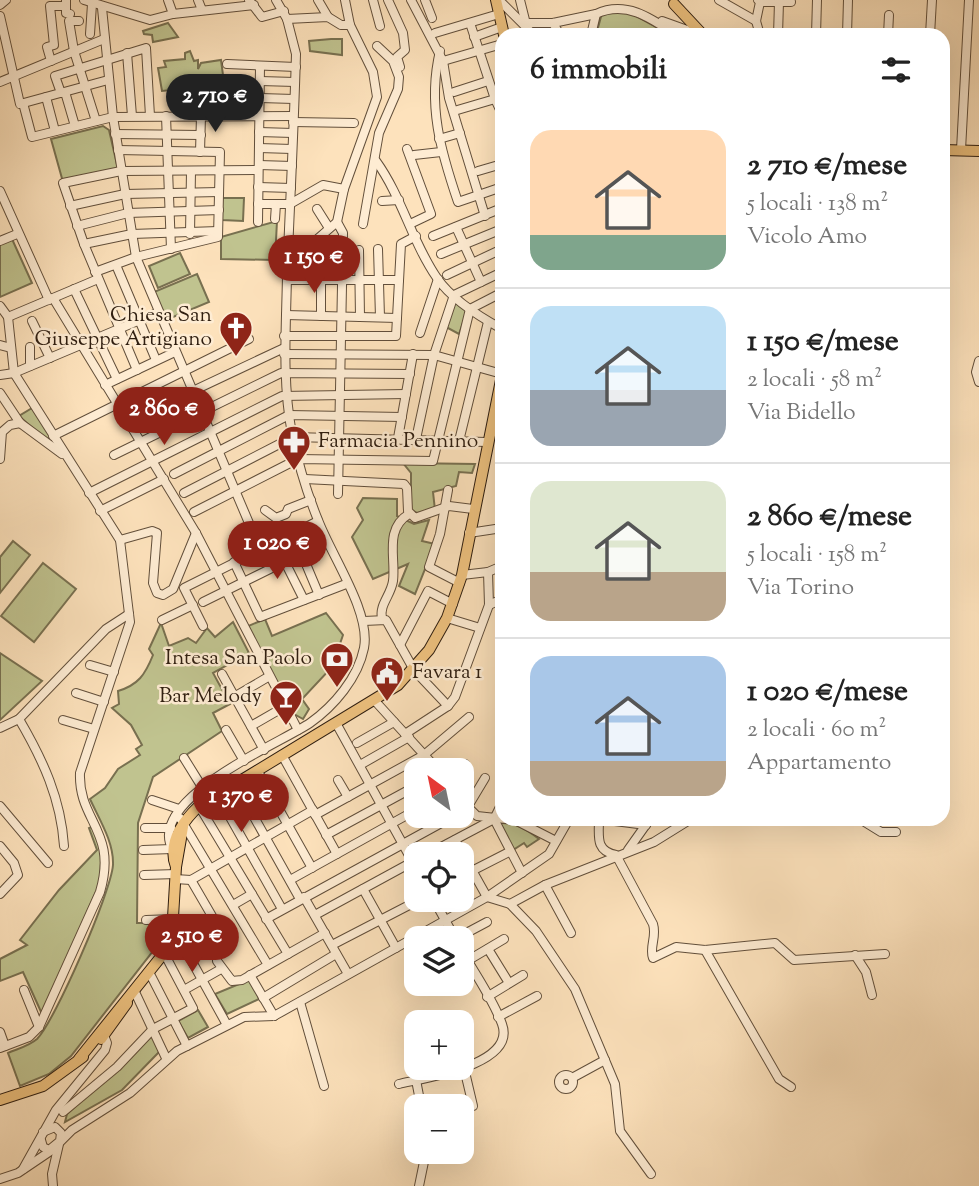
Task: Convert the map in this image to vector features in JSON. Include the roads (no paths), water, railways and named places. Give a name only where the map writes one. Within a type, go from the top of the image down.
[{"type":"main road","points":[[497,0],[502,28]]},
{"type":"main road","points":[[673,2],[683,28]]},
{"type":"main road","points":[[950,150],[979,151]]},
{"type":"main road","points":[[0,1100],[43,1086],[79,1059],[121,1014],[125,1000],[175,937],[179,816],[375,701],[414,670],[447,618],[461,579],[473,509],[495,412]]},
{"type":"street","points":[[168,0],[173,14]]},
{"type":"street","points":[[198,0],[202,10]]},
{"type":"street","points":[[144,850],[176,849],[171,828],[202,787],[299,729],[334,701],[356,670],[365,644],[364,621],[318,521],[304,479],[286,395],[284,336],[296,66],[294,39],[286,15],[276,0]]},
{"type":"street","points":[[318,0],[328,17],[341,25],[349,25]]},
{"type":"street","points":[[288,249],[307,248],[337,222],[344,190],[377,97],[373,72],[349,25],[345,0]]},
{"type":"street","points":[[373,0],[380,26]]},
{"type":"street","points":[[363,224],[379,133],[398,89],[400,77],[397,57],[405,50],[405,41],[388,0]]},
{"type":"street","points":[[411,0],[440,51],[460,133],[485,215]]},
{"type":"street","points":[[425,0],[432,18]]},
{"type":"street","points":[[497,0],[529,28]]},
{"type":"street","points":[[520,0],[526,28]]},
{"type":"street","points":[[719,0],[756,21]]},
{"type":"street","points":[[816,28],[817,0]]},
{"type":"street","points":[[847,28],[848,0]]},
{"type":"street","points":[[930,28],[932,0]]},
{"type":"street","points":[[961,150],[968,0]]},
{"type":"street","points":[[758,28],[756,21],[759,1],[791,2]]},
{"type":"street","points":[[90,34],[88,2],[150,20],[173,14],[252,3],[262,18],[286,15],[328,17]]},
{"type":"street","points":[[778,28],[779,2]]},
{"type":"street","points":[[525,23],[553,23],[596,14],[608,6],[620,4],[679,28]]},
{"type":"street","points":[[51,61],[47,47],[54,45],[50,6],[67,7]]},
{"type":"street","points":[[102,8],[113,117],[136,257],[233,491],[267,546],[276,566],[203,602]]},
{"type":"street","points":[[436,33],[499,14]]},
{"type":"street","points":[[593,28],[596,14]]},
{"type":"street","points":[[888,28],[889,15]]},
{"type":"street","points":[[0,16],[20,104],[108,80]]},
{"type":"street","points":[[656,19],[679,28]]},
{"type":"street","points":[[79,21],[69,21],[74,51],[96,121]]},
{"type":"street","points":[[454,111],[495,99],[470,23]]},
{"type":"street","points":[[553,23],[556,28]]},
{"type":"street","points":[[474,37],[495,33]]},
{"type":"street","points":[[0,82],[104,39]]},
{"type":"street","points":[[377,46],[393,61],[400,77]]},
{"type":"street","points":[[443,61],[495,46]]},
{"type":"street","points":[[75,126],[55,76],[106,58],[146,48],[150,116]]},
{"type":"street","points":[[440,51],[434,115],[441,152],[458,202],[495,189]]},
{"type":"street","points":[[127,53],[132,116]]},
{"type":"street","points":[[227,64],[296,66]]},
{"type":"street","points":[[258,222],[260,65]]},
{"type":"street","points":[[260,81],[295,82]]},
{"type":"street","points":[[454,92],[488,81]]},
{"type":"street","points":[[46,97],[55,131]]},
{"type":"street","points":[[377,97],[386,98],[389,105]]},
{"type":"street","points":[[260,99],[294,99]]},
{"type":"street","points":[[23,103],[32,137],[113,117],[132,116],[259,116],[354,123]]},
{"type":"street","points":[[166,116],[171,249]]},
{"type":"street","points":[[200,152],[201,116]]},
{"type":"street","points":[[259,132],[293,133]]},
{"type":"street","points":[[439,139],[460,133]]},
{"type":"street","points":[[116,134],[201,135]]},
{"type":"street","points":[[259,149],[292,149]]},
{"type":"street","points":[[118,150],[220,152],[218,234]]},
{"type":"street","points":[[410,223],[432,214],[410,152],[441,152]]},
{"type":"street","points":[[376,161],[399,200],[438,279],[470,309],[495,326]]},
{"type":"street","points":[[137,370],[84,244],[63,183],[121,171],[220,171],[292,166]]},
{"type":"street","points":[[478,171],[495,166]]},
{"type":"street","points":[[190,244],[191,171]]},
{"type":"street","points":[[258,204],[290,205],[323,185],[344,190]]},
{"type":"street","points":[[258,187],[291,188]]},
{"type":"street","points":[[70,206],[125,194],[219,191]]},
{"type":"street","points":[[0,192],[17,234],[51,299],[164,479],[195,533],[268,677],[299,729]]},
{"type":"street","points":[[382,201],[399,200]]},
{"type":"street","points":[[275,219],[276,204]]},
{"type":"street","points":[[317,209],[329,228]]},
{"type":"street","points":[[77,226],[128,213],[219,210]]},
{"type":"street","points":[[433,236],[495,211]]},
{"type":"street","points":[[337,222],[343,233],[338,494]]},
{"type":"street","points":[[456,227],[481,282]]},
{"type":"street","points":[[441,254],[495,232]]},
{"type":"street","points":[[0,241],[17,234]]},
{"type":"street","points":[[84,244],[132,234],[218,234]]},
{"type":"street","points":[[8,317],[74,289],[136,257],[218,234]]},
{"type":"street","points":[[284,336],[396,337],[401,244],[416,236]]},
{"type":"street","points":[[378,249],[380,317]]},
{"type":"street","points":[[359,250],[360,317]]},
{"type":"street","points":[[447,275],[495,252]]},
{"type":"street","points":[[116,265],[156,360]]},
{"type":"street","points":[[288,265],[303,265]]},
{"type":"street","points":[[416,439],[435,355],[454,295],[495,275]]},
{"type":"street","points":[[420,333],[438,279]]},
{"type":"street","points":[[287,280],[399,280]]},
{"type":"street","points":[[321,280],[321,316]]},
{"type":"street","points":[[74,289],[117,379]]},
{"type":"street","points":[[194,512],[298,459],[433,461],[455,361],[470,309],[495,296]]},
{"type":"street","points":[[0,306],[8,317],[14,373],[120,540],[129,614],[127,635],[79,781],[104,844],[106,870],[75,951],[39,1027],[29,1037],[3,1047],[0,1032]]},
{"type":"street","points":[[0,375],[14,373],[159,312]]},
{"type":"street","points":[[286,315],[397,318]]},
{"type":"street","points":[[32,321],[50,358]]},
{"type":"street","points":[[459,441],[488,322]]},
{"type":"street","points":[[53,436],[249,339]]},
{"type":"street","points":[[0,345],[11,348]]},
{"type":"street","points":[[30,347],[30,366]]},
{"type":"street","points":[[127,422],[284,351],[341,355],[435,355],[495,373]]},
{"type":"street","points":[[105,385],[175,352]]},
{"type":"street","points":[[398,438],[413,354]]},
{"type":"street","points":[[979,360],[976,369],[979,382]]},
{"type":"street","points":[[114,455],[285,373],[410,374]]},
{"type":"street","points":[[0,393],[20,423],[67,458]]},
{"type":"street","points":[[89,493],[286,395],[406,394]]},
{"type":"street","points":[[174,474],[289,415],[402,417]]},
{"type":"street","points":[[0,458],[1,434],[8,426],[20,423]]},
{"type":"street","points":[[184,493],[293,437],[340,436],[487,442]]},
{"type":"street","points":[[100,511],[164,479]]},
{"type":"street","points":[[304,479],[405,485],[409,514]]},
{"type":"street","points":[[448,490],[446,507],[429,567],[461,579],[495,569]]},
{"type":"street","points":[[265,510],[276,518],[286,506],[311,500]]},
{"type":"street","points":[[409,514],[420,518],[446,507],[473,509]]},
{"type":"street","points":[[409,514],[399,521],[394,534],[393,583],[380,610],[382,618],[414,670],[448,706]]},
{"type":"street","points":[[203,626],[184,588],[318,521]]},
{"type":"street","points":[[469,533],[495,529]]},
{"type":"street","points":[[120,540],[152,531],[157,533],[153,583],[157,593],[163,595],[173,589],[195,533]]},
{"type":"street","points":[[293,533],[318,594]]},
{"type":"street","points":[[267,546],[290,572],[304,600]]},
{"type":"street","points":[[234,562],[260,617],[346,584]]},
{"type":"street","points":[[290,572],[306,564]]},
{"type":"street","points":[[360,765],[407,736],[448,706],[455,697],[489,605],[488,572]]},
{"type":"street","points":[[400,645],[428,591],[453,604]]},
{"type":"street","points":[[489,605],[495,602]]},
{"type":"street","points":[[162,620],[193,605]]},
{"type":"street","points":[[0,728],[19,719],[106,629],[129,614]]},
{"type":"street","points":[[364,621],[382,618]]},
{"type":"street","points":[[447,618],[480,628]]},
{"type":"street","points":[[90,665],[114,672]]},
{"type":"street","points":[[222,674],[264,750]]},
{"type":"street","points":[[234,697],[268,677]]},
{"type":"street","points":[[76,693],[104,702]]},
{"type":"street","points":[[375,701],[427,758]]},
{"type":"street","points":[[251,726],[285,707]]},
{"type":"street","points":[[191,880],[288,824],[348,797],[424,755],[469,717]]},
{"type":"street","points":[[19,719],[45,765],[62,821],[64,846]]},
{"type":"street","points":[[63,720],[94,729]]},
{"type":"street","points":[[357,743],[394,722]]},
{"type":"street","points":[[336,723],[404,846]]},
{"type":"street","points":[[226,730],[244,761]]},
{"type":"street","points":[[282,755],[337,854]]},
{"type":"street","points":[[184,758],[202,787]]},
{"type":"street","points":[[257,770],[312,868]]},
{"type":"street","points":[[474,793],[485,778]]},
{"type":"street","points":[[338,780],[348,797]]},
{"type":"street","points":[[235,783],[348,974]]},
{"type":"street","points":[[326,835],[404,793]]},
{"type":"street","points":[[217,794],[282,909]]},
{"type":"street","points":[[152,800],[179,816],[268,965]]},
{"type":"street","points":[[0,806],[48,863]]},
{"type":"street","points":[[199,806],[288,954]]},
{"type":"street","points":[[474,814],[494,819]]},
{"type":"street","points":[[290,880],[404,817]]},
{"type":"street","points":[[450,842],[494,819]]},
{"type":"street","points":[[497,826],[522,873]]},
{"type":"street","points":[[528,826],[556,841]]},
{"type":"street","points":[[0,1179],[23,1169],[45,1145],[59,1135],[130,1093],[166,1058],[250,1015],[274,1016],[487,897],[549,855],[562,826]]},
{"type":"street","points":[[599,826],[598,843],[604,851],[616,855],[653,924],[656,936],[651,952],[653,957],[676,947],[705,950],[775,943],[794,960],[886,954]]},
{"type":"street","points":[[628,850],[645,826]]},
{"type":"street","points":[[510,904],[545,885],[654,842],[680,826]]},
{"type":"street","points":[[871,826],[881,832],[896,832]]},
{"type":"street","points":[[145,828],[171,828]]},
{"type":"street","points":[[266,919],[431,828]]},
{"type":"street","points":[[0,846],[15,863],[18,875],[0,894]]},
{"type":"street","points":[[474,870],[509,852]]},
{"type":"street","points":[[315,915],[404,868]]},
{"type":"street","points":[[144,876],[176,873],[191,880],[216,923],[216,953],[221,969],[232,981],[250,975],[325,933]]},
{"type":"street","points":[[474,874],[487,897],[510,904],[542,939],[575,989],[615,1084],[620,1131],[651,1174]]},
{"type":"street","points":[[545,885],[571,933]]},
{"type":"street","points":[[363,889],[396,948]]},
{"type":"street","points":[[233,905],[252,894]]},
{"type":"street","points":[[263,999],[380,920],[404,908]]},
{"type":"street","points":[[441,912],[449,926]]},
{"type":"street","points":[[146,920],[174,919]]},
{"type":"street","points":[[474,929],[487,922]]},
{"type":"street","points":[[175,937],[193,937],[216,923]]},
{"type":"street","points":[[175,937],[227,1025]]},
{"type":"street","points":[[474,957],[505,939]]},
{"type":"street","points":[[488,949],[509,984]]},
{"type":"street","points":[[705,950],[779,1079],[791,1087]]},
{"type":"street","points":[[63,1112],[117,1067],[153,1029],[193,1008],[164,953]]},
{"type":"street","points":[[855,954],[866,972],[872,995]]},
{"type":"street","points":[[184,989],[221,969]]},
{"type":"street","points":[[149,972],[187,1046]]},
{"type":"street","points":[[474,974],[504,1032],[496,1050],[474,1062]]},
{"type":"street","points":[[250,975],[274,1016]]},
{"type":"street","points":[[487,997],[523,975]]},
{"type":"street","points":[[24,990],[39,1027]]},
{"type":"street","points":[[134,990],[166,1058]]},
{"type":"street","points":[[498,1017],[537,996]]},
{"type":"street","points":[[300,1002],[324,1086]]},
{"type":"street","points":[[23,1169],[45,1145],[56,1110],[105,1050],[103,1033]]},
{"type":"street","points":[[572,1078],[605,1060]]},
{"type":"street","points":[[399,1084],[416,1080],[419,1094]]},
{"type":"street","points":[[52,1174],[68,1098]]},
{"type":"street","points":[[59,1135],[86,1121]]},
{"type":"street","points":[[53,1186],[45,1145],[50,1127],[59,1135]]},
{"type":"street","points":[[419,1186],[424,1164]]},
{"type":"place","name":"Chiesa San Giuseppe Artigiano","points":[[236,358]]},
{"type":"place","name":"Farmacia Pennino","points":[[294,472]]},
{"type":"place","name":"Intesa San Paolo","points":[[337,689]]},
{"type":"place","name":"Favara 1","points":[[387,703]]},
{"type":"place","name":"Bar Melody","points":[[286,727]]}]
